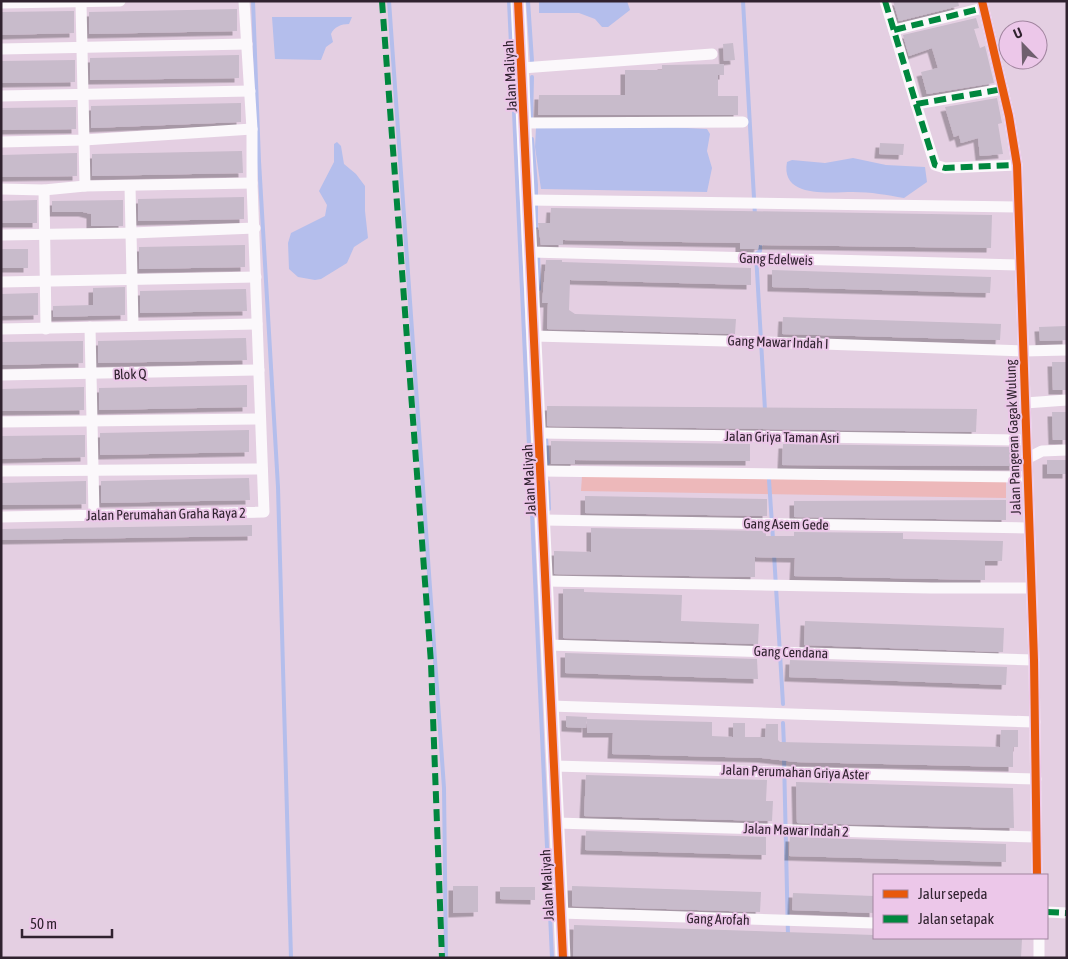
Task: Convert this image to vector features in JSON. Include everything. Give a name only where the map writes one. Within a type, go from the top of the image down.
[{"type":"street","points":[[1,3],[120,1]]},
{"type":"street","name":"Jalan Perumahan Graha Raya 2","points":[[1,517],[264,512],[252,183],[252,129],[244,1]]},
{"type":"street","name":"Jalan Maliyah","points":[[518,1],[522,68],[530,123],[535,199],[539,336],[551,581],[552,645],[550,706],[559,766],[566,914],[563,958]]},
{"type":"street","points":[[885,1],[935,166],[945,168],[1017,165]]},
{"type":"street","points":[[81,3],[85,186]]},
{"type":"street","points":[[894,30],[982,4]]},
{"type":"street","name":"Jalan Pangeran Gagak Wulung","points":[[982,4],[1003,89],[1017,165],[1028,532],[1034,660],[1037,874]]},
{"type":"street","points":[[1,49],[247,44]]},
{"type":"street","points":[[522,68],[712,54]]},
{"type":"street","points":[[916,104],[1003,89]]},
{"type":"street","points":[[1,96],[250,91]]},
{"type":"street","points":[[530,123],[743,122]]},
{"type":"street","points":[[1,142],[84,140],[252,129]]},
{"type":"street","points":[[1,189],[44,190],[85,186],[252,183]]},
{"type":"street","points":[[130,186],[134,325]]},
{"type":"street","points":[[44,190],[46,329]]},
{"type":"street","points":[[535,199],[1017,207]]},
{"type":"street","points":[[1,235],[132,234],[255,228]]},
{"type":"street","name":"Gang Edelweis","points":[[536,252],[1020,265]]},
{"type":"street","points":[[1,282],[256,277]]},
{"type":"street","points":[[1,329],[257,324]]},
{"type":"street","points":[[90,327],[94,515]]},
{"type":"street","name":"Gang Mawar Indah I","points":[[539,336],[1023,351],[1067,350]]},
{"type":"street","name":"Blok Q","points":[[1,375],[90,375],[259,370]]},
{"type":"street","points":[[1025,403],[1067,400]]},
{"type":"street","points":[[1,422],[260,418]]},
{"type":"street","name":"Jalan Griya Taman Asri","points":[[544,433],[1025,440]]},
{"type":"street","points":[[1026,459],[1042,451],[1067,450]]},
{"type":"street","points":[[1,471],[262,469]]},
{"type":"street","points":[[546,471],[1027,477]]},
{"type":"street","name":"Gang Asem Gede","points":[[549,524],[1028,532]]},
{"type":"street","points":[[551,581],[782,586],[1030,588]]},
{"type":"street","name":"Gang Cendana","points":[[552,645],[1034,660]]},
{"type":"street","points":[[550,706],[1035,722]]},
{"type":"street","name":"Jalan Perumahan Griya Aster","points":[[559,766],[1036,779]]},
{"type":"street","name":"Jalan Mawar Indah 2","points":[[562,824],[1036,837]]},
{"type":"street","points":[[1048,912],[1067,912]]},
{"type":"street","name":"Gang Arofah","points":[[566,914],[873,923]]},
{"type":"street","points":[[1039,939],[1040,958]]},
{"type":"shaded area","points":[[582,476],[1006,480],[1006,498],[581,491]]},
{"type":"water","points":[[539,1],[627,1],[630,10],[608,27],[602,27],[595,19],[579,13],[539,13]]},
{"type":"water","points":[[272,17],[352,17],[349,24],[338,26],[334,29],[331,34],[333,42],[326,47],[321,60],[275,59]]},
{"type":"water","points":[[667,127],[707,129],[710,134],[707,151],[712,168],[707,192],[541,189],[535,147],[536,128]]},
{"type":"water","points":[[337,142],[341,146],[344,164],[356,174],[365,186],[368,238],[354,247],[347,263],[321,279],[315,280],[298,277],[289,269],[288,243],[291,233],[325,216],[327,205],[319,191],[334,162],[334,144]]},
{"type":"water","points":[[853,158],[886,165],[925,167],[927,182],[904,198],[853,192],[809,191],[799,188],[791,182],[787,174],[787,162],[792,160],[825,163]]},
{"type":"building","points":[[893,1],[958,1],[959,6],[899,21]]},
{"type":"building","points":[[237,9],[237,31],[89,34],[89,12]]},
{"type":"building","points":[[74,11],[74,33],[1,35],[1,12]]},
{"type":"building","points":[[976,18],[979,28],[974,29],[980,48],[985,46],[994,83],[927,94],[921,72],[938,68],[932,48],[909,56],[903,35]]},
{"type":"building","points":[[733,43],[735,60],[724,61],[723,44]]},
{"type":"building","points":[[239,55],[239,78],[90,80],[90,58]]},
{"type":"building","points":[[75,60],[75,82],[1,83],[1,61]]},
{"type":"building","points":[[724,64],[724,75],[718,75],[718,96],[738,96],[738,115],[538,115],[539,95],[625,95],[625,70],[662,70],[662,65]]},
{"type":"building","points":[[997,98],[1002,123],[998,124],[1003,154],[980,156],[978,138],[961,143],[959,135],[954,137],[945,107]]},
{"type":"building","points":[[241,103],[241,122],[91,128],[91,106]]},
{"type":"building","points":[[76,107],[76,129],[1,130],[1,108]]},
{"type":"building","points":[[880,143],[904,144],[903,155],[879,154]]},
{"type":"building","points":[[242,151],[243,173],[92,176],[92,154]]},
{"type":"building","points":[[77,153],[77,176],[1,177],[1,155]]},
{"type":"building","points":[[244,197],[244,219],[138,221],[138,199]]},
{"type":"building","points":[[37,200],[37,223],[1,223],[1,201]]},
{"type":"building","points":[[123,200],[123,226],[91,226],[91,214],[83,212],[52,212],[52,201]]},
{"type":"building","points":[[551,208],[992,215],[991,248],[759,245],[758,249],[740,249],[740,243],[563,240],[563,245],[541,245],[538,223],[550,223]]},
{"type":"building","points":[[245,245],[245,267],[139,269],[139,247]]},
{"type":"building","points":[[1,249],[28,249],[28,268],[1,268]]},
{"type":"building","points":[[546,260],[751,268],[751,285],[570,280],[569,310],[575,314],[736,319],[735,334],[547,329],[548,303],[542,303]]},
{"type":"building","points":[[772,270],[991,277],[990,293],[772,287]]},
{"type":"building","points":[[125,287],[125,315],[53,317],[53,306],[93,305],[93,288]]},
{"type":"building","points":[[246,289],[247,311],[140,313],[140,291]]},
{"type":"building","points":[[38,293],[38,315],[1,316],[1,294]]},
{"type":"building","points":[[783,317],[1001,324],[1000,340],[782,334]]},
{"type":"building","points":[[1067,326],[1067,340],[1040,341],[1039,327]]},
{"type":"building","points":[[246,338],[247,360],[98,363],[98,341]]},
{"type":"building","points":[[83,341],[83,363],[1,365],[1,342]]},
{"type":"building","points":[[1052,362],[1067,362],[1067,390],[1053,390]]},
{"type":"building","points":[[247,385],[247,407],[99,410],[99,388]]},
{"type":"building","points":[[84,387],[84,410],[1,411],[1,389]]},
{"type":"building","points":[[547,406],[977,409],[976,432],[547,426]]},
{"type":"building","points":[[1052,412],[1067,412],[1067,440],[1053,440]]},
{"type":"building","points":[[249,430],[249,452],[100,455],[100,433]]},
{"type":"building","points":[[85,435],[85,457],[1,459],[1,436]]},
{"type":"building","points":[[551,441],[750,444],[750,461],[575,460],[575,464],[551,464]]},
{"type":"building","points":[[783,444],[1014,447],[1014,466],[782,465]]},
{"type":"building","points":[[1047,460],[1067,460],[1067,474],[1047,474]]},
{"type":"building","points":[[249,478],[250,500],[101,503],[101,481]]},
{"type":"building","points":[[86,481],[86,504],[1,505],[1,483]]},
{"type":"building","points":[[585,496],[767,499],[767,516],[585,513]]},
{"type":"building","points":[[1006,500],[1006,520],[794,517],[794,501]]},
{"type":"building","points":[[252,525],[252,536],[1,540],[1,529]]},
{"type":"building","points":[[591,528],[766,531],[766,536],[794,536],[794,532],[903,533],[903,539],[1003,541],[1002,561],[985,561],[985,580],[794,576],[795,558],[755,557],[755,577],[554,574],[554,551],[591,552]]},
{"type":"building","points":[[563,589],[584,589],[584,592],[682,595],[681,621],[759,624],[758,644],[563,638]]},
{"type":"building","points":[[805,621],[1004,628],[1003,652],[804,645]]},
{"type":"building","points":[[565,653],[757,659],[758,679],[565,673]]},
{"type":"building","points":[[790,660],[1007,667],[1006,685],[789,677]]},
{"type":"building","points":[[566,716],[587,717],[587,719],[712,722],[712,736],[733,737],[733,723],[745,723],[745,737],[765,737],[766,724],[778,724],[778,740],[780,742],[1000,747],[1001,730],[1018,730],[1018,747],[1013,747],[1013,767],[796,762],[762,758],[612,754],[613,733],[587,733],[587,720],[586,728],[566,727]]},
{"type":"building","points":[[586,775],[767,780],[766,801],[773,801],[772,821],[584,816]]},
{"type":"building","points":[[796,782],[1013,788],[1014,828],[797,823]]},
{"type":"building","points":[[586,831],[766,837],[766,855],[585,850]]},
{"type":"building","points":[[790,837],[1006,844],[1006,862],[789,856]]},
{"type":"building","points":[[453,886],[478,886],[478,912],[453,913]]},
{"type":"building","points":[[572,886],[761,892],[760,912],[572,906]]},
{"type":"building","points":[[500,887],[535,887],[535,900],[500,899]]},
{"type":"building","points":[[793,893],[873,896],[873,913],[792,910]]},
{"type":"building","points":[[574,925],[873,935],[873,939],[1022,939],[1021,958],[573,958]]},
{"type":"waterway","points":[[253,1],[259,161],[278,487],[291,958]]},
{"type":"waterway","points":[[389,1],[444,788],[446,958]]},
{"type":"waterway","points":[[509,1],[552,958]]},
{"type":"waterway","points":[[528,1],[532,61]]},
{"type":"waterway","points":[[743,1],[755,216]]},
{"type":"waterway","points":[[531,122],[532,77]]},
{"type":"waterway","points":[[532,139],[536,185],[536,227]]},
{"type":"waterway","points":[[760,240],[760,251],[756,254],[765,410]]},
{"type":"waterway","points":[[538,253],[539,289]]},
{"type":"waterway","points":[[546,438],[548,463]]},
{"type":"waterway","points":[[769,480],[773,539]]},
{"type":"waterway","points":[[548,482],[549,509]]},
{"type":"waterway","points":[[774,554],[783,704]]},
{"type":"waterway","points":[[783,723],[784,746]]},
{"type":"waterway","points":[[784,758],[788,936]]},
{"type":"marked path","points":[[382,1],[431,663],[442,958]]},
{"type":"marked path","points":[[885,1],[916,104],[1003,89]]},
{"type":"marked path","points":[[894,30],[983,8]]},
{"type":"marked path","points":[[916,104],[935,165],[945,168],[1017,165]]},
{"type":"marked path","points":[[1048,912],[1067,913]]},
{"type":"cycle path","points":[[518,1],[563,958]]},
{"type":"cycle path","points":[[982,1],[1009,116],[1017,165],[1034,660],[1037,874]]}]
